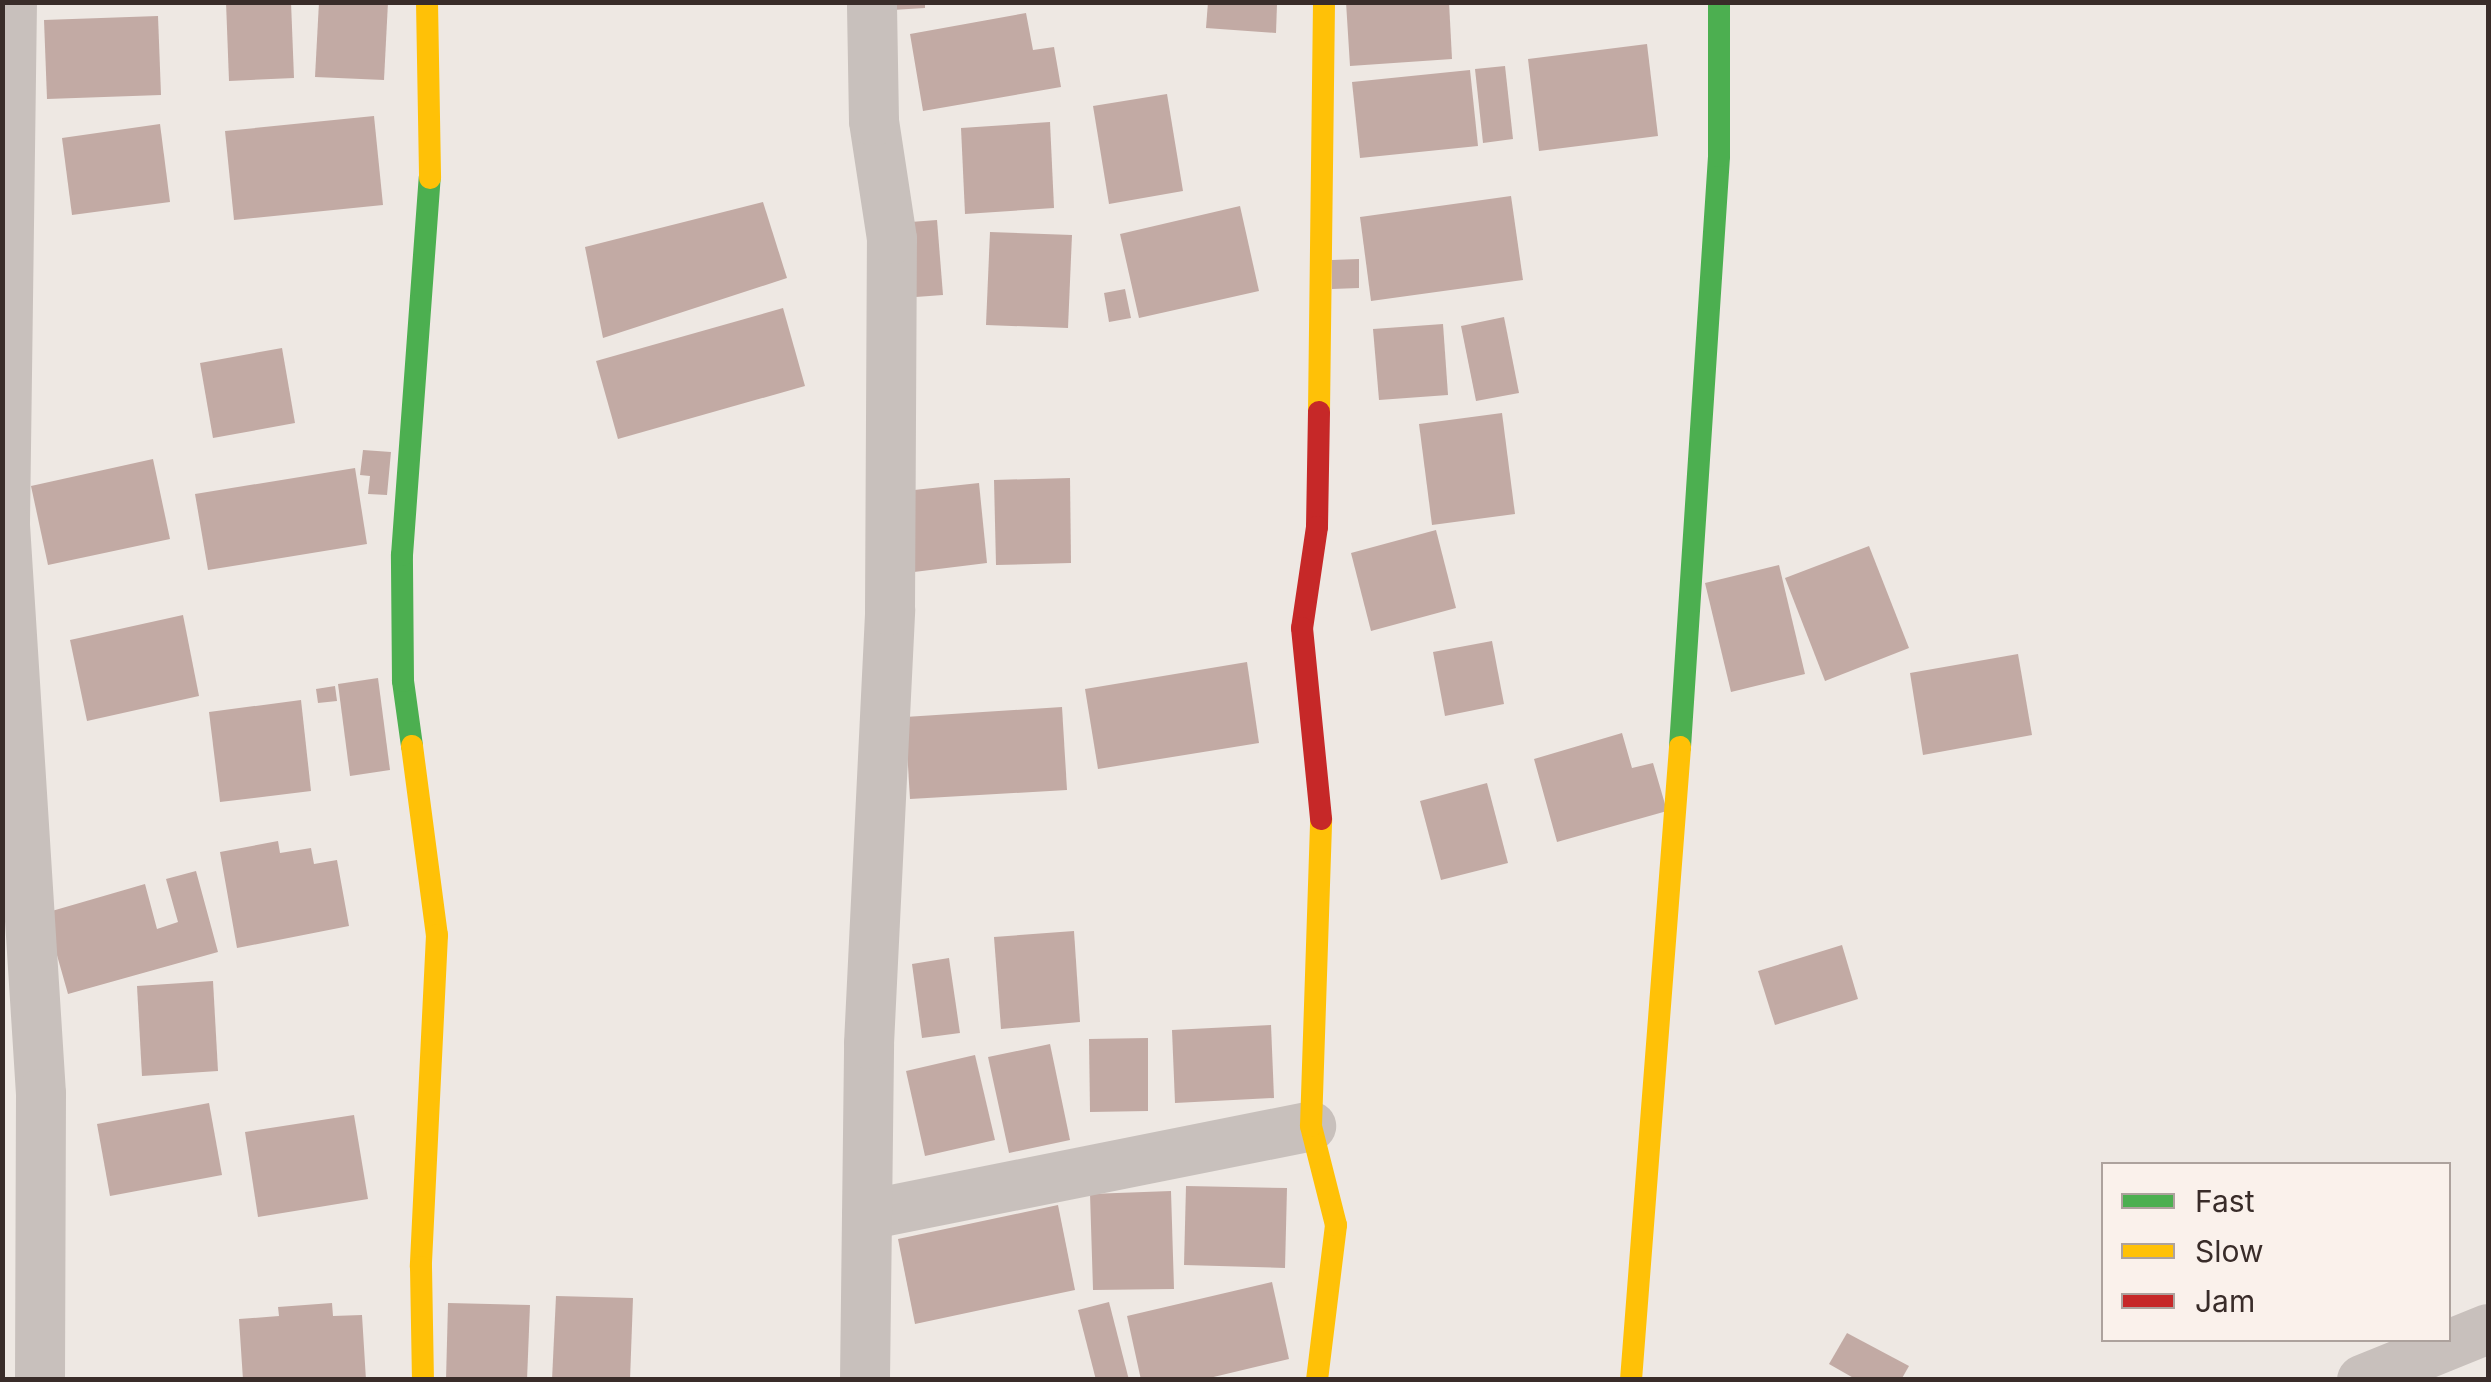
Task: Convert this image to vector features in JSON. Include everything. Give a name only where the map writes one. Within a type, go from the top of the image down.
[{"type":"street","points":[[12,2],[4,525],[42,1094],[40,1380]]},
{"type":"street","points":[[423,1380],[421,1268],[437,935],[403,681],[402,554],[431,224],[426,2]]},
{"type":"street","points":[[865,1380],[867,1215],[890,610],[892,239],[874,122],[872,2]]},
{"type":"street","points":[[1317,1380],[1336,1225],[1311,1126],[1322,834],[1302,628],[1317,527],[1324,2]]},
{"type":"street","points":[[1631,1380],[1696,543],[1719,156],[1719,2]]},
{"type":"street","points":[[867,1215],[1311,1126]]},
{"type":"street","points":[[2362,1380],[2488,1329]]},
{"type":"building","points":[[226,2],[291,2],[294,78],[229,81]]},
{"type":"building","points":[[319,2],[388,2],[384,80],[315,77]]},
{"type":"building","points":[[892,2],[925,2],[925,8],[892,10]]},
{"type":"building","points":[[1208,2],[1277,4],[1276,33],[1206,28]]},
{"type":"building","points":[[1346,2],[1449,2],[1452,59],[1350,66]]},
{"type":"building","points":[[1026,13],[1033,50],[1054,47],[1061,87],[923,111],[910,34]]},
{"type":"building","points":[[158,16],[161,95],[47,99],[44,20]]},
{"type":"building","points":[[1647,44],[1658,136],[1539,151],[1528,59]]},
{"type":"building","points":[[1505,66],[1513,139],[1483,143],[1475,69]]},
{"type":"building","points":[[1470,70],[1478,146],[1360,158],[1352,82]]},
{"type":"building","points":[[1167,94],[1183,191],[1109,204],[1093,106]]},
{"type":"building","points":[[374,116],[383,205],[234,220],[225,131]]},
{"type":"building","points":[[1050,122],[1054,208],[965,214],[961,128]]},
{"type":"building","points":[[160,124],[170,202],[72,215],[62,138]]},
{"type":"building","points":[[1511,196],[1523,280],[1371,301],[1360,217]]},
{"type":"building","points":[[763,202],[787,278],[603,338],[585,247]]},
{"type":"building","points":[[1240,206],[1259,291],[1139,318],[1120,234]]},
{"type":"building","points":[[937,220],[943,295],[902,298],[897,223]]},
{"type":"building","points":[[990,232],[1072,235],[1068,328],[986,325]]},
{"type":"building","points":[[1359,259],[1359,288],[1332,289],[1332,260]]},
{"type":"building","points":[[1125,289],[1131,318],[1109,322],[1104,293]]},
{"type":"building","points":[[783,308],[805,386],[618,439],[596,361]]},
{"type":"building","points":[[1504,317],[1519,393],[1476,401],[1461,326]]},
{"type":"building","points":[[1443,324],[1448,395],[1379,400],[1373,329]]},
{"type":"building","points":[[282,348],[295,423],[213,438],[200,363]]},
{"type":"building","points":[[1502,413],[1515,514],[1432,525],[1419,424]]},
{"type":"building","points":[[363,450],[391,452],[387,495],[368,494],[370,476],[360,475]]},
{"type":"building","points":[[153,459],[170,539],[48,565],[31,486]]},
{"type":"building","points":[[355,468],[367,544],[208,570],[195,494]]},
{"type":"building","points":[[1070,478],[1071,563],[996,565],[994,480]]},
{"type":"building","points":[[979,483],[987,563],[914,572],[905,491]]},
{"type":"building","points":[[1436,530],[1456,608],[1371,631],[1351,553]]},
{"type":"building","points":[[1869,546],[1909,648],[1825,681],[1785,578]]},
{"type":"building","points":[[1779,565],[1805,674],[1731,692],[1705,583]]},
{"type":"building","points":[[183,615],[199,696],[87,721],[70,640]]},
{"type":"building","points":[[1492,641],[1504,704],[1445,716],[1433,652]]},
{"type":"building","points":[[2018,654],[2032,735],[1923,755],[1910,673]]},
{"type":"building","points":[[1247,662],[1259,743],[1098,769],[1085,689]]},
{"type":"building","points":[[378,678],[390,770],[350,776],[338,684]]},
{"type":"building","points":[[335,686],[337,701],[318,703],[316,689]]},
{"type":"building","points":[[301,700],[311,791],[220,802],[209,712]]},
{"type":"building","points":[[1062,707],[1067,790],[910,799],[905,717]]},
{"type":"building","points":[[1622,733],[1632,768],[1653,763],[1667,811],[1557,842],[1534,759]]},
{"type":"building","points":[[1487,783],[1508,863],[1441,880],[1420,801]]},
{"type":"building","points":[[278,841],[280,853],[311,848],[314,864],[337,860],[349,926],[237,948],[220,852]]},
{"type":"building","points":[[196,871],[218,952],[68,994],[45,913],[145,884],[157,929],[178,922],[166,879]]},
{"type":"building","points":[[1074,931],[1080,1022],[1001,1029],[994,937]]},
{"type":"building","points":[[1842,945],[1858,999],[1775,1025],[1758,971]]},
{"type":"building","points":[[949,958],[960,1033],[922,1038],[912,964]]},
{"type":"building","points":[[213,981],[218,1071],[142,1076],[137,986]]},
{"type":"building","points":[[1271,1025],[1274,1098],[1175,1103],[1172,1030]]},
{"type":"building","points":[[1148,1038],[1148,1111],[1090,1112],[1089,1039]]},
{"type":"building","points":[[1050,1044],[1070,1140],[1009,1153],[988,1057]]},
{"type":"building","points":[[975,1055],[995,1140],[925,1156],[906,1071]]},
{"type":"building","points":[[209,1103],[222,1175],[110,1196],[97,1124]]},
{"type":"building","points":[[354,1115],[368,1199],[258,1217],[245,1132]]},
{"type":"building","points":[[1186,1186],[1287,1188],[1285,1268],[1184,1265]]},
{"type":"building","points":[[1171,1191],[1174,1289],[1093,1290],[1090,1194]]},
{"type":"building","points":[[1058,1205],[1075,1290],[915,1324],[898,1239]]},
{"type":"building","points":[[1272,1282],[1289,1359],[1201,1380],[1141,1380],[1127,1316]]},
{"type":"building","points":[[556,1296],[633,1298],[630,1380],[552,1380]]},
{"type":"building","points":[[1109,1302],[1129,1380],[1096,1380],[1078,1310]]},
{"type":"building","points":[[332,1303],[333,1316],[362,1315],[366,1380],[243,1380],[239,1319],[279,1316],[278,1307]]},
{"type":"building","points":[[448,1303],[530,1305],[527,1380],[446,1380]]},
{"type":"building","points":[[1847,1333],[1909,1366],[1901,1380],[1857,1380],[1829,1364]]},
{"type":"traffic: fast","points":[[1680,747],[1719,156],[1719,2]]},
{"type":"traffic: fast","points":[[412,746],[403,681],[402,555],[430,178]]},
{"type":"traffic: slow","points":[[427,2],[430,178]]},
{"type":"traffic: slow","points":[[1319,412],[1324,2]]},
{"type":"traffic: slow","points":[[412,746],[437,935],[421,1267],[423,1380]]},
{"type":"traffic: slow","points":[[1631,1380],[1680,747]]},
{"type":"traffic: slow","points":[[1317,1380],[1336,1225],[1311,1126],[1321,819]]},
{"type":"traffic: jam","points":[[1319,412],[1317,527],[1302,628],[1321,819]]}]
